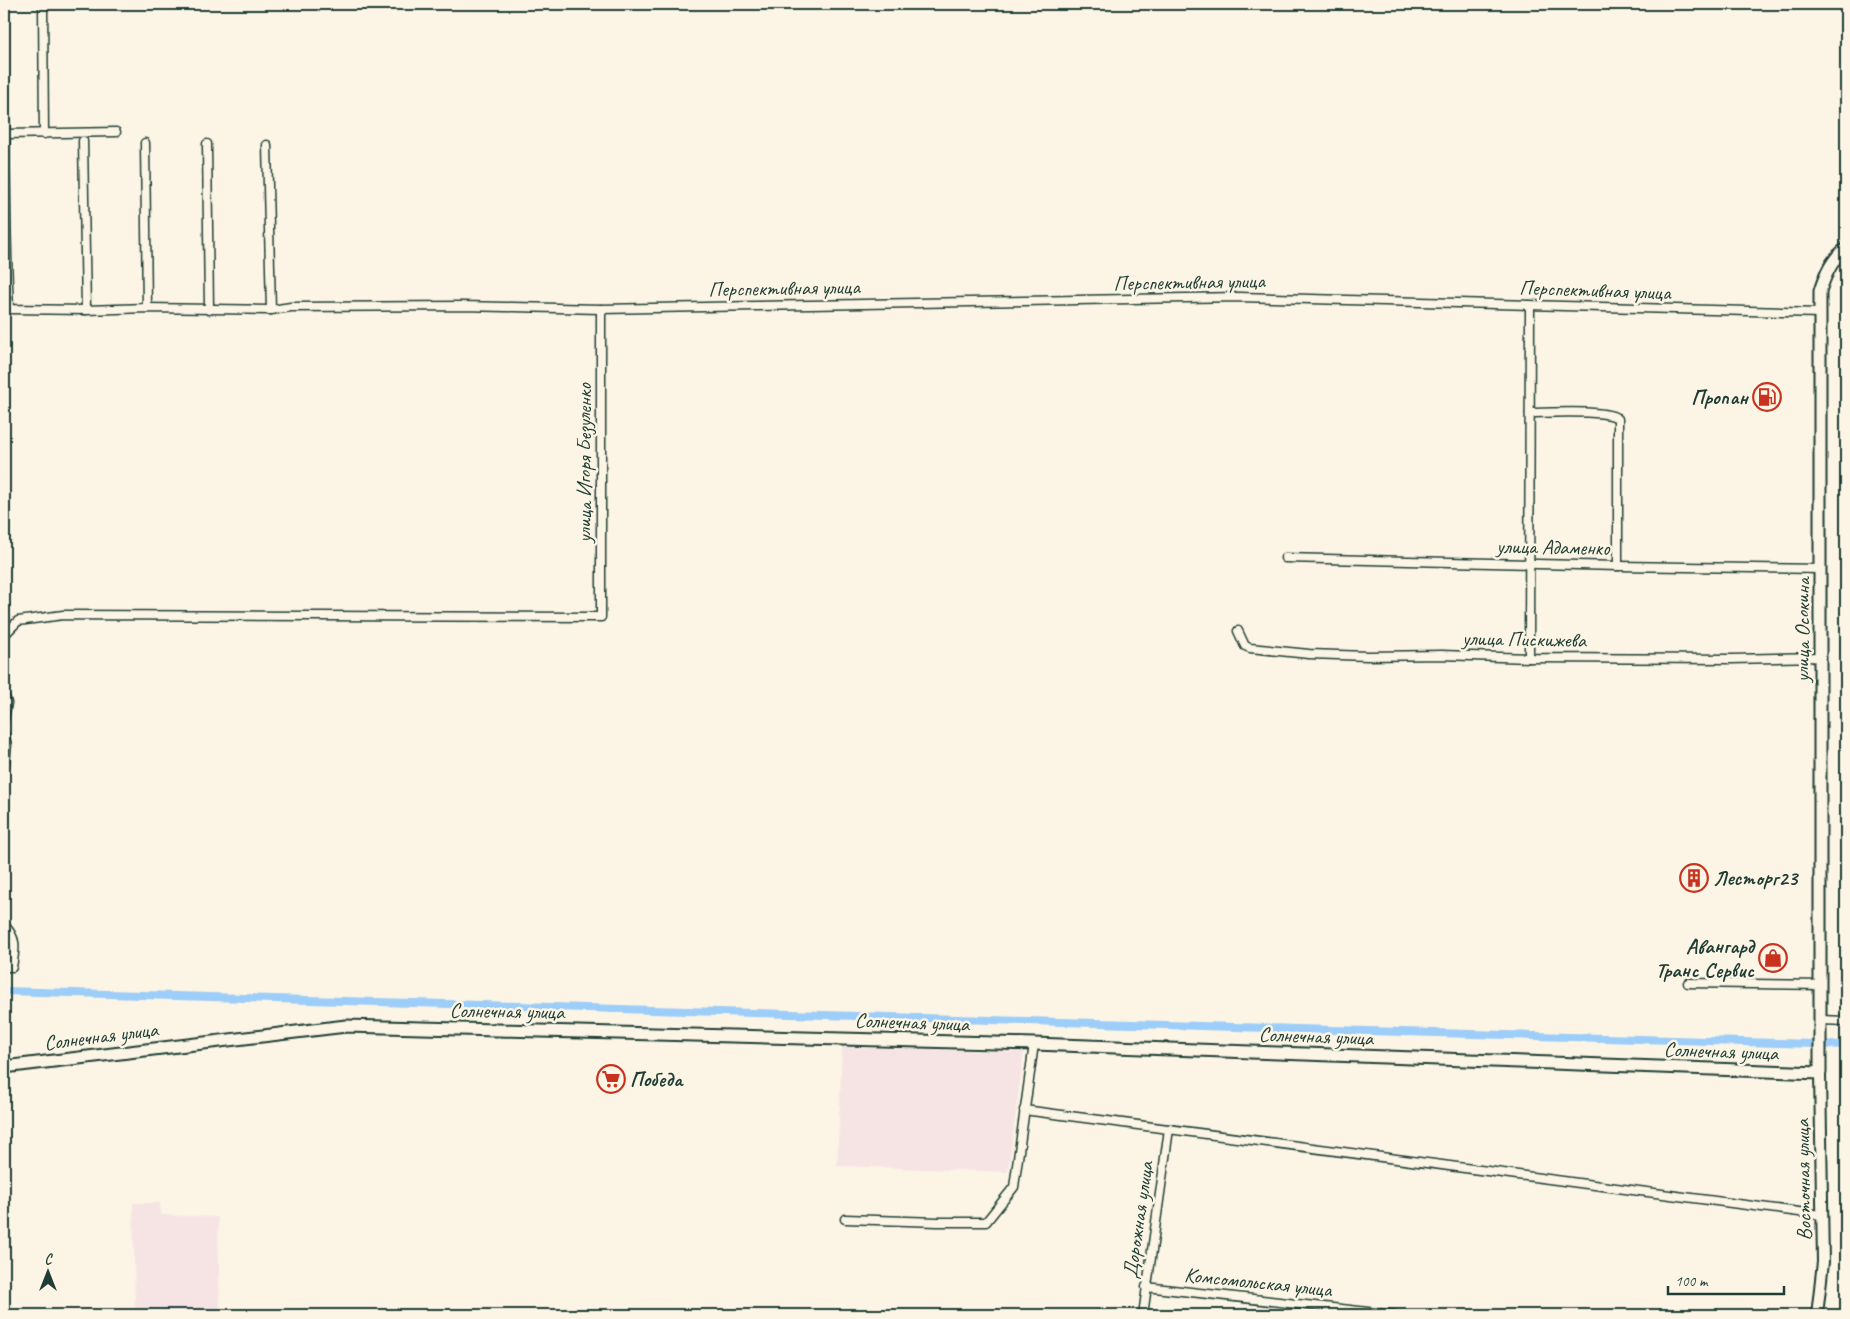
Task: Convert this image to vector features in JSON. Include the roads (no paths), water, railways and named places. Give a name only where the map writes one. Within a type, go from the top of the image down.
[{"type":"main road","name":"улица Осокина","points":[[1820,1073],[1820,291],[1827,272],[1841,252],[1846,249]]},
{"type":"main road","name":"Солнечная улица","points":[[4,1067],[346,1026],[1034,1044],[1820,1073]]},
{"type":"street","points":[[42,4],[44,134]]},
{"type":"street","points":[[4,73],[6,310]]},
{"type":"street","points":[[6,134],[116,132]]},
{"type":"street","points":[[83,141],[86,310]]},
{"type":"street","points":[[144,143],[147,308]]},
{"type":"street","points":[[207,144],[208,310]]},
{"type":"street","points":[[267,146],[271,310]]},
{"type":"street","name":"Перспективная улица","points":[[6,310],[147,308],[271,310],[291,307],[379,306],[601,309],[1239,297],[1820,314]]},
{"type":"street","points":[[1528,658],[1530,305]]},
{"type":"street","name":"улица Игоря Безуленко","points":[[4,635],[18,621],[63,615],[601,617],[601,309]]},
{"type":"street","points":[[1530,413],[1602,414],[1614,415],[1618,419],[1618,566]]},
{"type":"street","name":"улица Адаменко","points":[[1285,558],[1820,569]]},
{"type":"street","name":"улица Пискижева","points":[[1238,631],[1245,646],[1262,650],[1368,656],[1442,655],[1528,658],[1732,659],[1821,657]]},
{"type":"street","points":[[4,695],[7,703],[4,718]]},
{"type":"street","points":[[4,733],[7,745],[4,772]]},
{"type":"street","points":[[4,925],[11,932],[15,946],[12,967],[4,967]]},
{"type":"street","points":[[1688,983],[1821,985]]},
{"type":"street","points":[[1821,1020],[1846,1021]]},
{"type":"street","points":[[845,1219],[986,1222],[1014,1187],[1034,1044]]},
{"type":"street","name":"Восточная улица","points":[[1817,1315],[1823,1262],[1820,1073]]},
{"type":"street","points":[[1024,1110],[1822,1215]]},
{"type":"street","name":"Дорожная улица","points":[[1143,1315],[1169,1129]]},
{"type":"street","name":"Комсомольская улица","points":[[1146,1287],[1395,1315]]},
{"type":"waterway","points":[[4,991],[1846,1045]]},
{"type":"place","name":"Пропан","points":[[1767,397]]},
{"type":"place","name":"Лесторг23","points":[[1694,878]]},
{"type":"place","name":"Авангард Транс Сервис","points":[[1773,958]]},
{"type":"place","name":"Победа","points":[[611,1079]]}]
